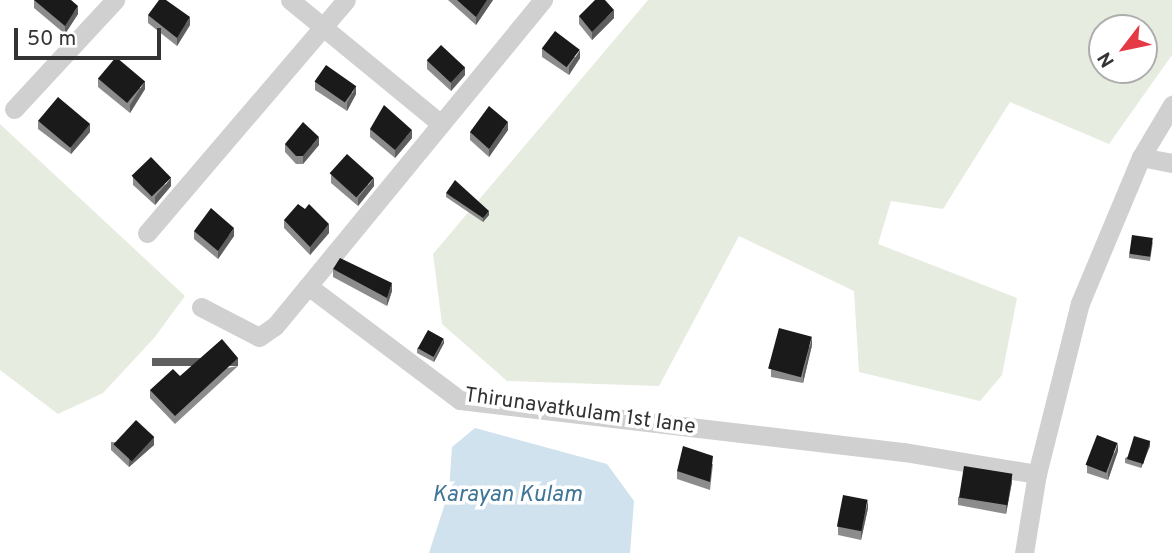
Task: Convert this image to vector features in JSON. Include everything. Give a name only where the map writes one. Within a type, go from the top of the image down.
[{"type":"street","points":[[14,109],[115,0]]},
{"type":"street","points":[[290,0],[441,124]]},
{"type":"street","points":[[147,233],[346,0]]},
{"type":"street","points":[[201,307],[259,337],[275,326],[543,0]]},
{"type":"street","points":[[1024,553],[1037,474],[1080,303],[1141,157],[1172,105]]},
{"type":"street","points":[[1141,157],[1172,163]]},
{"type":"street","name":"Thirunavatkulam 1st lane","points":[[308,286],[460,400],[904,452],[1037,474]]},
{"type":"shaded area","points":[[648,0],[1172,0],[1172,55],[1158,75],[1158,14],[1088,14],[1088,84],[1151,84],[1109,144],[1010,102],[943,209],[891,201],[878,244],[1017,298],[1002,375],[980,401],[859,372],[854,291],[739,236],[659,386],[507,381],[442,324],[433,254]]},
{"type":"shaded area","points":[[0,124],[185,296],[154,338],[103,393],[58,414],[0,370]]},
{"type":"water","name":"Karayan Kulam","points":[[475,428],[607,464],[634,501],[630,553],[429,553],[449,491],[452,447]]},
{"type":"building","points":[[34,0],[71,0],[78,6],[65,26]]},
{"type":"building","points":[[159,0],[166,0],[190,17],[177,38],[148,15]]},
{"type":"building","points":[[457,0],[487,0],[476,17]]},
{"type":"building","points":[[595,0],[605,0],[614,10],[592,32],[579,16]]},
{"type":"building","points":[[555,31],[580,50],[567,67],[542,49]]},
{"type":"building","points":[[441,45],[465,68],[451,83],[427,60]]},
{"type":"building","points":[[116,57],[145,81],[127,103],[98,78]]},
{"type":"building","points":[[326,65],[356,86],[345,103],[315,81]]},
{"type":"building","points":[[58,97],[90,124],[70,148],[38,121]]},
{"type":"building","points":[[384,105],[412,130],[395,150],[370,129]]},
{"type":"building","points":[[489,106],[508,122],[489,149],[470,132]]},
{"type":"building","points":[[303,122],[319,137],[303,156],[296,156],[285,144]]},
{"type":"building","points":[[347,154],[374,178],[356,197],[330,173]]},
{"type":"building","points":[[151,157],[171,178],[152,197],[132,176]]},
{"type":"building","points":[[455,180],[489,211],[483,218],[446,193]]},
{"type":"building","points":[[298,204],[305,209],[309,204],[329,224],[310,247],[284,220]]},
{"type":"building","points":[[211,208],[234,228],[218,251],[194,231]]},
{"type":"building","points":[[1132,235],[1153,238],[1150,257],[1129,254]]},
{"type":"building","points":[[340,258],[392,283],[387,298],[333,269]]},
{"type":"building","points":[[779,328],[812,337],[801,377],[768,369]]},
{"type":"building","points":[[428,330],[444,339],[434,357],[418,348]]},
{"type":"building","points":[[222,339],[238,358],[175,416],[150,390],[173,369],[180,376]]},
{"type":"building","points":[[136,420],[154,437],[132,461],[113,444]]},
{"type":"building","points":[[1097,435],[1118,443],[1106,473],[1086,465]]},
{"type":"building","points":[[1134,436],[1150,441],[1143,464],[1127,459]]},
{"type":"building","points":[[683,446],[713,456],[710,482],[677,471]]},
{"type":"building","points":[[964,466],[1012,474],[1007,505],[959,498]]},
{"type":"building","points":[[843,495],[868,500],[861,531],[837,526]]}]
